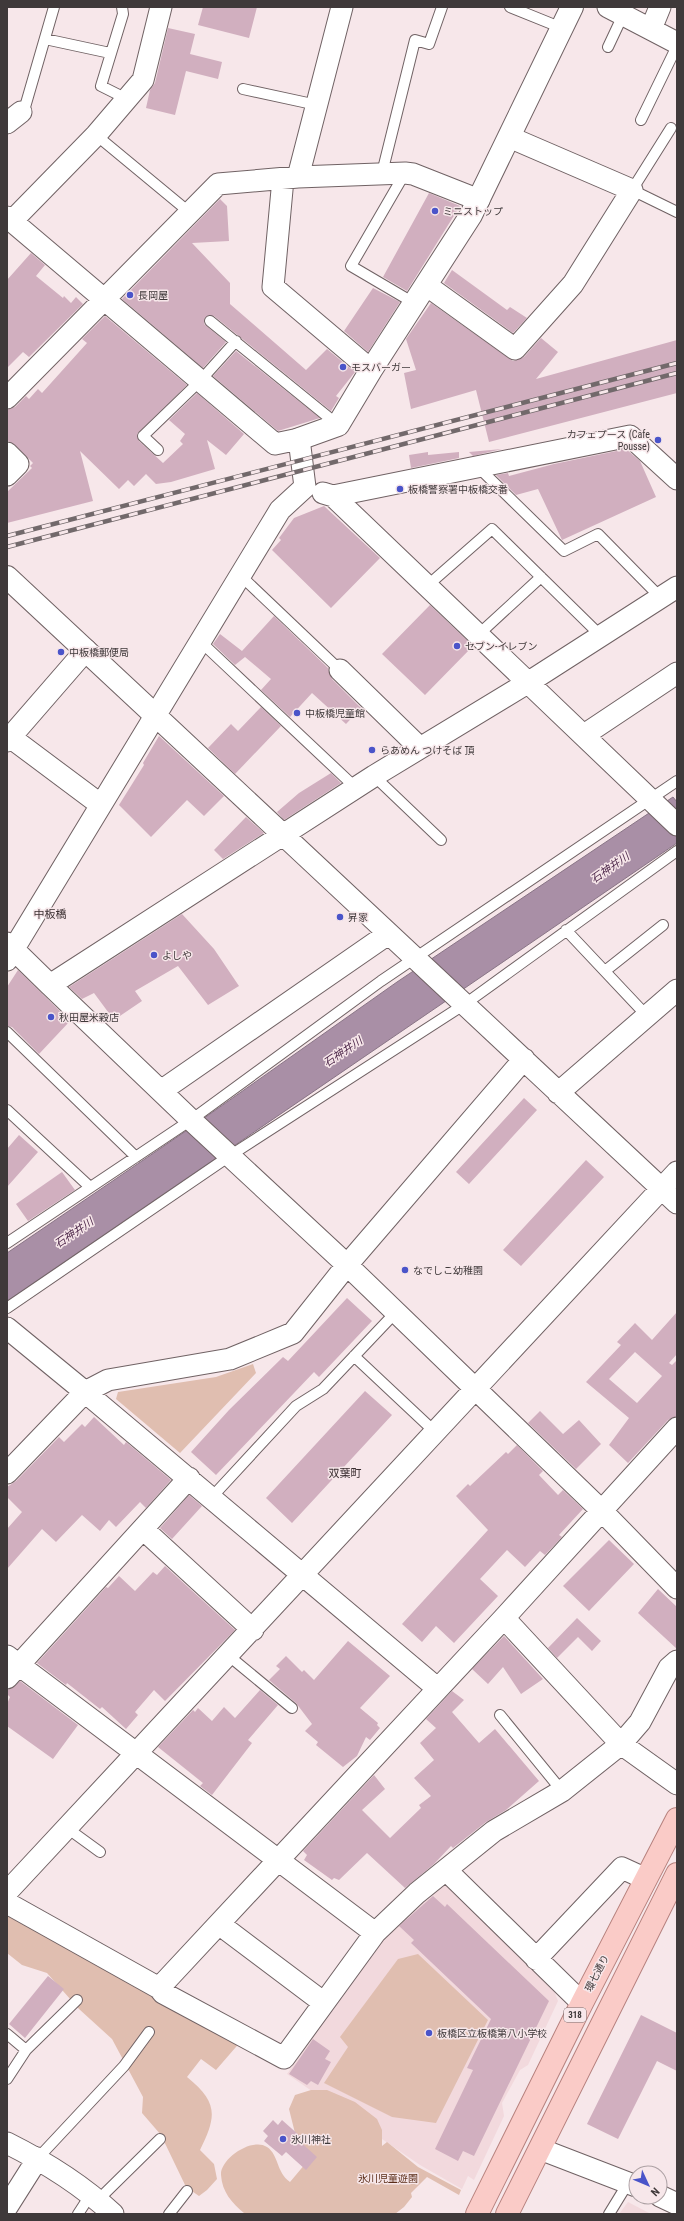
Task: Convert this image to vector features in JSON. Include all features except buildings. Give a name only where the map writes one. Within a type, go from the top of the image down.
[{"type":"main road","name":"環七通り","points":[[477,2214],[582,2003],[677,1819]]},
{"type":"main road","points":[[507,2214],[677,1874]]},
{"type":"street","points":[[161,7],[143,80],[96,135],[9,219],[275,444],[338,425],[371,370],[479,200],[572,7]]},
{"type":"street","points":[[342,7],[316,105],[290,178],[273,288],[371,370]]},
{"type":"street","points":[[651,28],[660,7]]},
{"type":"street","points":[[616,11],[651,28],[677,44]]},
{"type":"street","points":[[426,285],[515,349],[573,284],[632,190],[509,137]]},
{"type":"street","points":[[7,398],[218,184],[290,178],[405,173],[413,174],[479,200]]},
{"type":"street","points":[[333,496],[630,436],[677,479]]},
{"type":"street","points":[[299,438],[305,487]]},
{"type":"street","points":[[7,453],[18,464],[7,475]]},
{"type":"street","points":[[305,487],[333,496],[677,825]]},
{"type":"street","points":[[305,487],[280,510],[156,716],[9,951],[50,985],[191,1120],[231,1155],[347,1265],[601,1510],[677,1588]]},
{"type":"street","points":[[9,584],[86,650],[414,959],[465,1004],[558,1093],[677,1203]]},
{"type":"street","points":[[50,985],[282,834],[529,682],[669,592]]},
{"type":"street","points":[[86,650],[9,739],[101,804]]},
{"type":"street","points":[[340,670],[420,748]]},
{"type":"street","points":[[584,735],[677,674]]},
{"type":"street","points":[[161,1091],[388,934]]},
{"type":"street","points":[[558,1093],[677,990]]},
{"type":"street","points":[[7,1473],[85,1392],[108,1380],[230,1359],[293,1333],[347,1265],[524,1059]]},
{"type":"street","points":[[7,1892],[229,1656],[677,1172]]},
{"type":"street","points":[[7,1328],[189,1478],[437,1688]]},
{"type":"street","points":[[159,1988],[437,1688],[504,1618],[677,1428]]},
{"type":"street","points":[[189,1478],[143,1529],[11,1666],[137,1753],[375,1933]]},
{"type":"street","points":[[143,1529],[253,1630]]},
{"type":"street","points":[[504,1618],[621,1744],[677,1784]]},
{"type":"street","points":[[7,1903],[159,1988],[163,1993],[284,2058],[375,1933],[416,1893],[494,1831],[562,1792],[621,1744],[640,1722],[669,1668],[677,1661]]},
{"type":"street","points":[[536,1959],[622,1868],[646,1880]]},
{"type":"street","points":[[446,1870],[582,2003]]},
{"type":"street","points":[[219,1924],[324,2003]]},
{"type":"street","points":[[7,2143],[38,2158],[95,2197],[113,2214]]},
{"type":"street","points":[[540,2149],[628,2183]]},
{"type":"street","points":[[7,2207],[38,2158]]},
{"type":"lane","points":[[14,117],[25,106],[54,7]]},
{"type":"lane","points":[[122,7],[123,14],[101,86],[127,99]]},
{"type":"lane","points":[[382,173],[415,40],[429,44],[442,7]]},
{"type":"lane","points":[[510,7],[562,28]]},
{"type":"lane","points":[[608,47],[616,11]]},
{"type":"lane","points":[[45,39],[110,53]]},
{"type":"lane","points":[[641,120],[677,44]]},
{"type":"lane","points":[[243,89],[316,105]]},
{"type":"lane","points":[[671,128],[632,190],[677,212]]},
{"type":"lane","points":[[96,135],[189,212]]},
{"type":"lane","points":[[405,173],[350,266],[414,303]]},
{"type":"lane","points":[[210,321],[338,425]]},
{"type":"lane","points":[[158,450],[143,436],[200,381],[236,341]]},
{"type":"lane","points":[[478,467],[564,551],[598,534],[669,592]]},
{"type":"lane","points":[[427,586],[492,529],[600,635]]},
{"type":"lane","points":[[240,575],[340,670]]},
{"type":"lane","points":[[478,635],[541,577]]},
{"type":"lane","points":[[201,642],[356,788]]},
{"type":"lane","points":[[374,776],[441,840]]},
{"type":"lane","points":[[7,1243],[191,1120],[414,959],[652,801],[677,781]]},
{"type":"lane","points":[[7,1308],[231,1155],[465,1004],[677,851]]},
{"type":"lane","points":[[605,971],[663,925]]},
{"type":"lane","points":[[566,930],[647,1016]]},
{"type":"lane","points":[[7,1032],[136,1157]]},
{"type":"lane","points":[[7,1110],[90,1187]]},
{"type":"lane","points":[[212,1498],[296,1406],[323,1389],[396,1312]]},
{"type":"lane","points":[[354,1356],[435,1432]]},
{"type":"lane","points":[[229,1656],[292,1708]]},
{"type":"lane","points":[[500,1716],[562,1792]]},
{"type":"lane","points":[[67,1828],[100,1852]]},
{"type":"lane","points":[[7,2079],[26,2050],[77,2000]]},
{"type":"lane","points":[[38,2158],[124,2066],[149,2032]]},
{"type":"lane","points":[[7,2034],[26,2050]]},
{"type":"lane","points":[[78,2214],[160,2139]]},
{"type":"lane","points":[[609,2214],[628,2190]]},
{"type":"lane","points":[[169,2214],[188,2191]]},
{"type":"shaded area","name":"板橋区立板橋第八小学校","points":[[440,1884],[456,1888],[551,1983],[558,2001],[528,2065],[520,2070],[502,2103],[504,2116],[474,2180],[468,2176],[462,2189],[420,2165],[287,2074],[376,1948],[418,1901]]},
{"type":"shaded area","points":[[628,2202],[628,2205],[634,2205],[651,2214],[619,2214]]},
{"type":"green space","points":[[253,1364],[256,1373],[180,1453],[116,1399],[118,1392],[216,1377]]},
{"type":"green space","points":[[7,1911],[242,2040],[216,2070],[201,2059],[187,2077],[204,2094],[212,2110],[210,2128],[200,2150],[214,2164],[217,2179],[199,2196],[186,2187],[161,2135],[142,2113],[143,2097],[112,2039],[79,2009],[47,1973],[22,1965],[7,1953]]},
{"type":"green space","points":[[418,1954],[488,2020],[436,2123],[392,2117],[324,2083],[348,2047],[340,2037],[398,1959]]},
{"type":"green space","name":"氷川児童遊園","points":[[311,2090],[327,2090],[355,2102],[377,2119],[382,2130],[382,2146],[387,2142],[418,2167],[461,2190],[459,2195],[427,2177],[411,2193],[412,2197],[404,2207],[395,2214],[244,2213],[228,2197],[223,2187],[221,2175],[222,2169],[231,2156],[238,2151],[253,2145],[261,2145],[271,2150],[282,2173],[290,2182],[311,2157],[298,2145],[289,2109],[295,2095]]},
{"type":"water","name":"石神井川","points":[[673,797],[677,802],[677,843],[7,1301],[7,1253],[183,1133],[397,982]]},
{"type":"railway","points":[[7,536],[677,363]]},
{"type":"railway","points":[[7,547],[677,373]]},
{"type":"place","name":"ミニストップ","points":[[435,211]]},
{"type":"place","name":"長岡屋","points":[[130,295]]},
{"type":"place","name":"モスバーガー","points":[[343,367]]},
{"type":"place","name":"カフェプース (Cafe Pousse)","points":[[658,440]]},
{"type":"place","name":"板橋警察署中板橋交番","points":[[400,489]]},
{"type":"place","name":"セブン-イレブン","points":[[457,646]]},
{"type":"place","name":"中板橋郵便局","points":[[61,652]]},
{"type":"place","name":"中板橋児童館","points":[[297,713]]},
{"type":"place","name":"らあめん つけそば 頂","points":[[372,750]]},
{"type":"place","name":"昇家","points":[[340,917]]},
{"type":"place","name":"よしや","points":[[154,955]]},
{"type":"place","name":"秋田屋米穀店","points":[[51,1017]]},
{"type":"place","name":"なでしこ幼稚園","points":[[405,1270]]},
{"type":"place","name":"板橋区立板橋第八小学校","points":[[429,2033]]},
{"type":"place","name":"氷川神社","points":[[283,2139]]},
{"type":"district","name":"中板橋","points":[[50,914]]},
{"type":"district","name":"双葉町","points":[[345,1473]]}]
